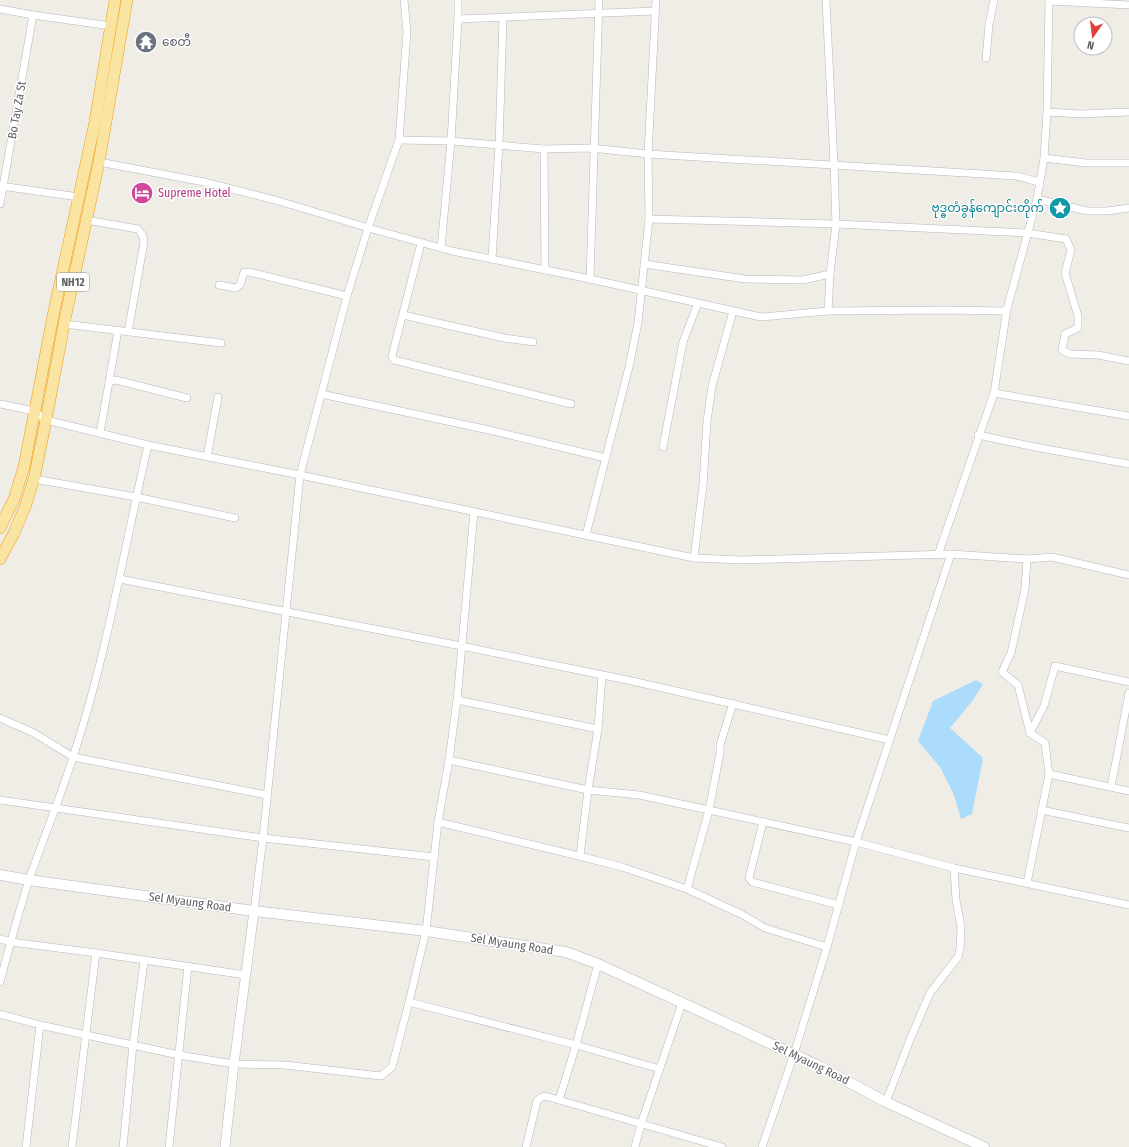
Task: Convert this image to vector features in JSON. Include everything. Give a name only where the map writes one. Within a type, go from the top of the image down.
[{"type":"highway","name":"NH12","points":[[0,528],[14,499],[24,468],[54,310],[95,122],[115,0]]},
{"type":"highway","name":"NH12","points":[[0,558],[14,533],[25,507],[34,479],[64,324],[99,162],[126,0]]},
{"type":"main road","name":"Sel Myaung Road","points":[[0,875],[254,911],[426,931],[566,952],[598,964],[794,1054],[886,1102],[984,1147]]},
{"type":"street","points":[[225,1147],[263,838],[300,475],[347,296],[368,228],[399,140],[407,32],[404,0]]},
{"type":"street","points":[[441,248],[452,142],[458,0]]},
{"type":"street","points":[[590,279],[599,0]]},
{"type":"street","points":[[586,535],[638,323],[649,219],[648,154],[654,11],[656,0]]},
{"type":"street","points":[[826,0],[836,224],[830,274],[828,311]]},
{"type":"street","points":[[986,58],[994,0]]},
{"type":"street","points":[[938,555],[978,435],[994,393],[1006,309],[1037,199],[1044,158],[1047,112],[1049,1],[1129,5]]},
{"type":"street","points":[[0,9],[111,26]]},
{"type":"street","points":[[458,19],[654,11]]},
{"type":"street","name":"Bo Tay Za St","points":[[0,204],[33,15]]},
{"type":"street","points":[[492,259],[503,18]]},
{"type":"street","points":[[1047,112],[1081,114],[1129,112]]},
{"type":"street","points":[[399,140],[452,142],[544,149],[595,148],[648,154],[1016,176],[1039,182]]},
{"type":"street","points":[[544,149],[545,270]]},
{"type":"street","points":[[1044,158],[1086,163],[1129,163]]},
{"type":"street","points":[[99,162],[211,184],[275,200],[441,248],[761,317],[828,311],[1002,311],[1006,309]]},
{"type":"street","points":[[2,186],[79,196]]},
{"type":"street","points":[[1037,199],[1087,211],[1107,211],[1129,208]]},
{"type":"street","points":[[649,219],[836,224],[1027,233],[1066,239],[1071,250],[1065,273],[1078,316],[1078,328],[1065,334],[1062,350],[1070,354],[1098,355],[1129,361]]},
{"type":"street","points":[[86,220],[138,229],[143,236],[144,242],[128,332]]},
{"type":"street","points":[[421,243],[392,356],[394,360],[571,404]]},
{"type":"street","points":[[644,264],[745,279],[803,280],[830,274]]},
{"type":"street","points":[[219,286],[236,288],[240,285],[244,272],[250,272],[347,296]]},
{"type":"street","points":[[663,446],[683,342],[698,303]]},
{"type":"street","points":[[694,558],[703,485],[707,421],[712,386],[733,311]]},
{"type":"street","points":[[403,315],[504,338],[533,342]]},
{"type":"street","points":[[64,324],[221,343]]},
{"type":"street","points":[[100,433],[118,330]]},
{"type":"street","points":[[109,382],[116,380],[187,398]]},
{"type":"street","points":[[994,393],[1129,416]]},
{"type":"street","points":[[321,394],[489,430],[606,458]]},
{"type":"street","points":[[207,457],[218,397]]},
{"type":"street","points":[[0,404],[34,411],[46,420],[148,445],[300,475],[694,558],[742,560],[951,554],[1027,559],[1052,557],[1129,575]]},
{"type":"street","points":[[978,435],[1129,464]]},
{"type":"street","points":[[0,982],[10,942],[29,880],[73,757],[93,688],[120,579],[148,445]]},
{"type":"street","points":[[34,479],[136,497],[235,518]]},
{"type":"street","points":[[0,1014],[40,1025],[179,1055],[234,1064],[285,1065],[381,1076],[392,1067],[426,931],[438,822],[449,760],[457,700],[474,512]]},
{"type":"street","points":[[762,1147],[794,1054],[827,947],[856,842],[951,554]]},
{"type":"street","points":[[1027,559],[1025,589],[1011,653],[1002,672],[1018,685],[1030,733],[1045,743],[1049,774],[1028,883]]},
{"type":"street","points":[[120,579],[632,681],[890,740]]},
{"type":"street","points":[[1030,733],[1044,706],[1055,666],[1129,682]]},
{"type":"street","points":[[580,856],[588,790],[598,729],[602,676]]},
{"type":"street","points":[[1111,787],[1129,693]]},
{"type":"street","points":[[457,700],[598,729]]},
{"type":"street","points":[[687,889],[709,810],[720,753],[720,745],[733,703]]},
{"type":"street","points":[[0,718],[34,733],[73,757],[267,795]]},
{"type":"street","points":[[449,760],[588,790],[639,795],[856,842],[954,868],[1129,904]]},
{"type":"street","points":[[1049,774],[1129,791]]},
{"type":"street","points":[[0,800],[263,838],[434,857]]},
{"type":"street","points":[[1041,810],[1129,828]]},
{"type":"street","points":[[438,822],[622,867],[687,889],[743,915],[764,928],[827,947]]},
{"type":"street","points":[[764,822],[749,878],[752,882],[839,905]]},
{"type":"street","points":[[886,1102],[910,1037],[930,993],[958,958],[961,927],[956,900],[954,868]]},
{"type":"street","points":[[0,939],[10,942],[246,975]]},
{"type":"street","points":[[72,1147],[96,953]]},
{"type":"street","points":[[123,1147],[133,1045],[144,961]]},
{"type":"street","points":[[558,1100],[576,1045],[598,964]]},
{"type":"street","points":[[169,1147],[188,966]]},
{"type":"street","points":[[409,1002],[576,1045],[660,1069]]},
{"type":"street","points":[[635,1147],[641,1124],[682,1003]]},
{"type":"street","points":[[26,1147],[40,1025]]},
{"type":"street","points":[[526,1147],[537,1101],[545,1096],[722,1147]]},
{"type":"water","points":[[976,680],[983,684],[973,700],[950,728],[983,758],[972,814],[961,819],[954,795],[940,767],[918,741],[933,701]]},
{"type":"place","name":"စေတီ","points":[[146,42]]},
{"type":"place","name":"Supreme Hotel","points":[[142,193]]},
{"type":"place","name":"ဗုဒ္ဓတံခွန်ကျောင်းတိုက်","points":[[1060,208]]}]
